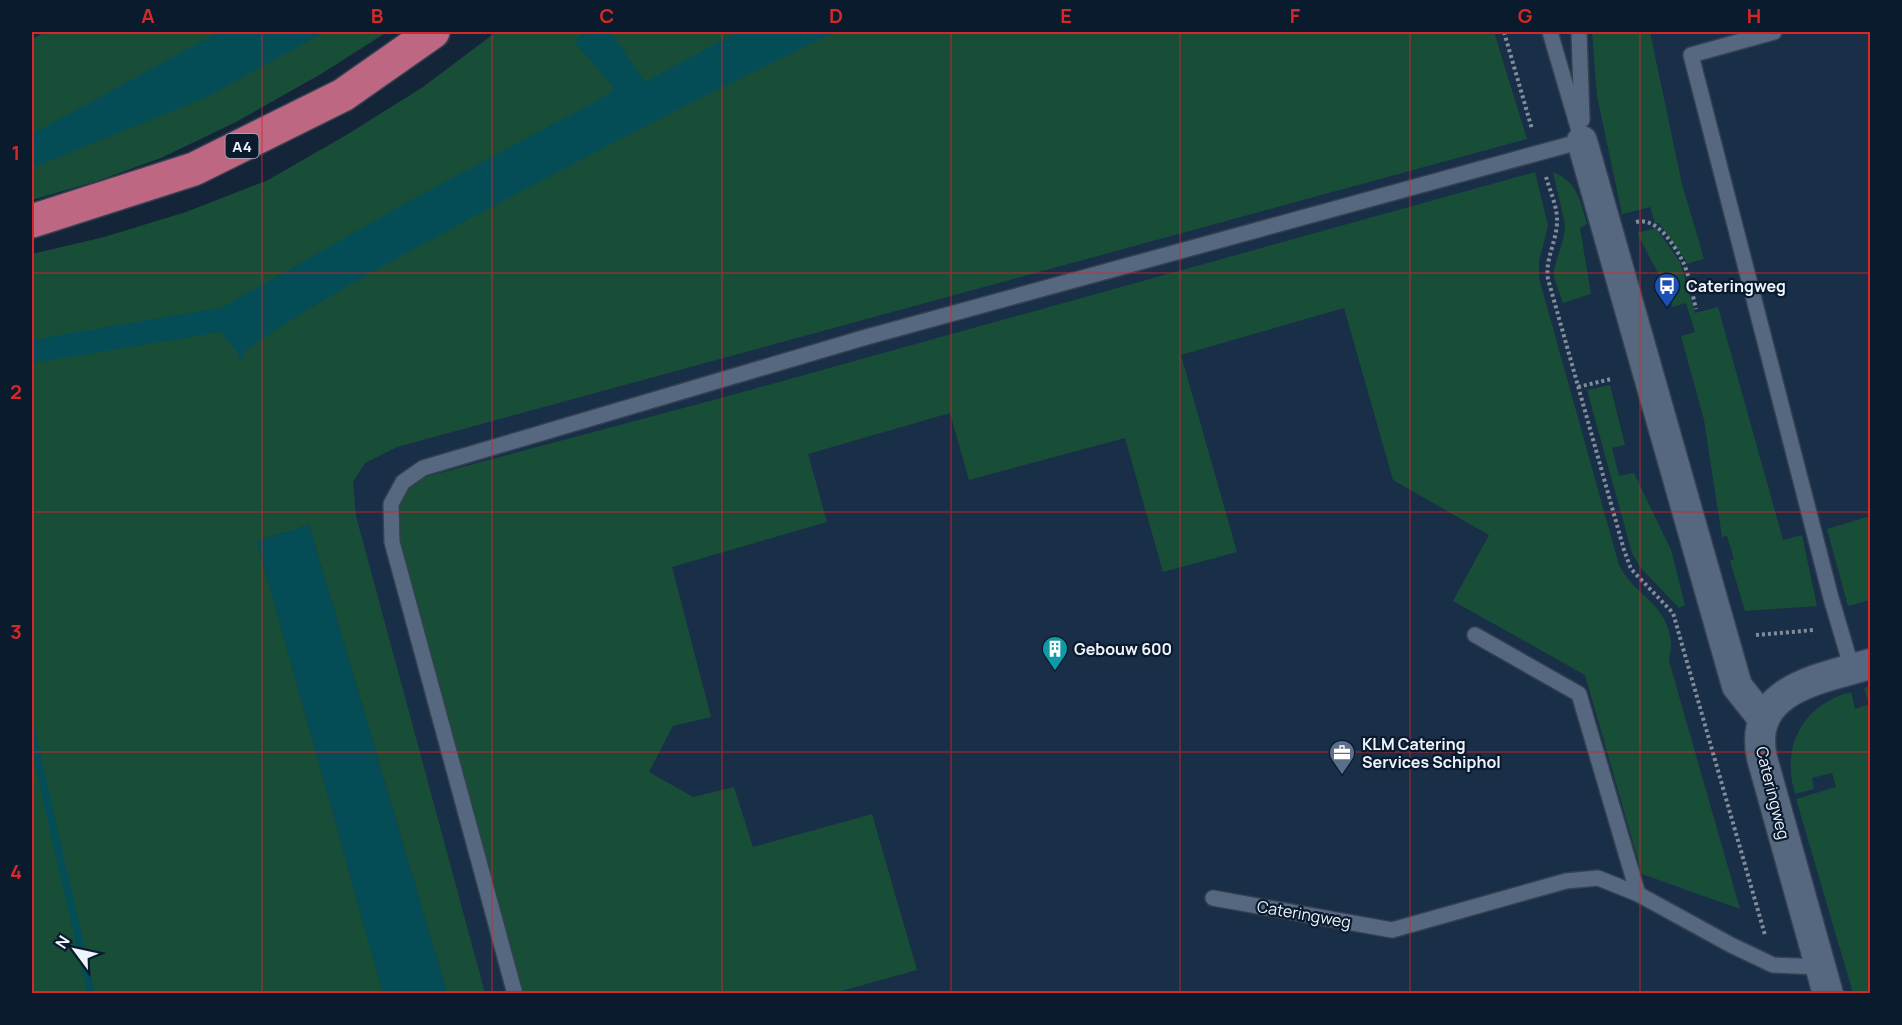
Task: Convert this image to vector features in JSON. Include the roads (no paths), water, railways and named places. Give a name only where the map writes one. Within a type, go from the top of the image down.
[{"type":"highway","name":"A4","points":[[32,221],[194,169],[344,94],[433,32]]},
{"type":"street","points":[[1582,141],[1737,686],[1764,720],[1768,712],[1788,691],[1806,682],[1861,667]]},
{"type":"street","name":"Cateringweg","points":[[1764,720],[1760,736],[1762,758],[1824,980]]},
{"type":"lane","points":[[1550,32],[1582,141]]},
{"type":"lane","points":[[1579,32],[1582,141]]},
{"type":"lane","points":[[1774,32],[1691,55],[1839,625],[1861,667]]},
{"type":"lane","points":[[515,993],[392,542],[391,504],[403,482],[423,468],[852,341],[1582,141]]},
{"type":"lane","points":[[1476,635],[1579,694],[1638,894]]},
{"type":"lane","name":"Cateringweg","points":[[1213,898],[1392,930],[1566,880],[1598,878],[1638,894],[1731,945],[1773,965],[1824,980]]},
{"type":"place","name":"Cateringweg","points":[[1667,309]]},
{"type":"place","name":"Gebouw 600","points":[[1055,672]]},
{"type":"place","name":"KLM Catering Services Schiphol","points":[[1342,776]]}]
